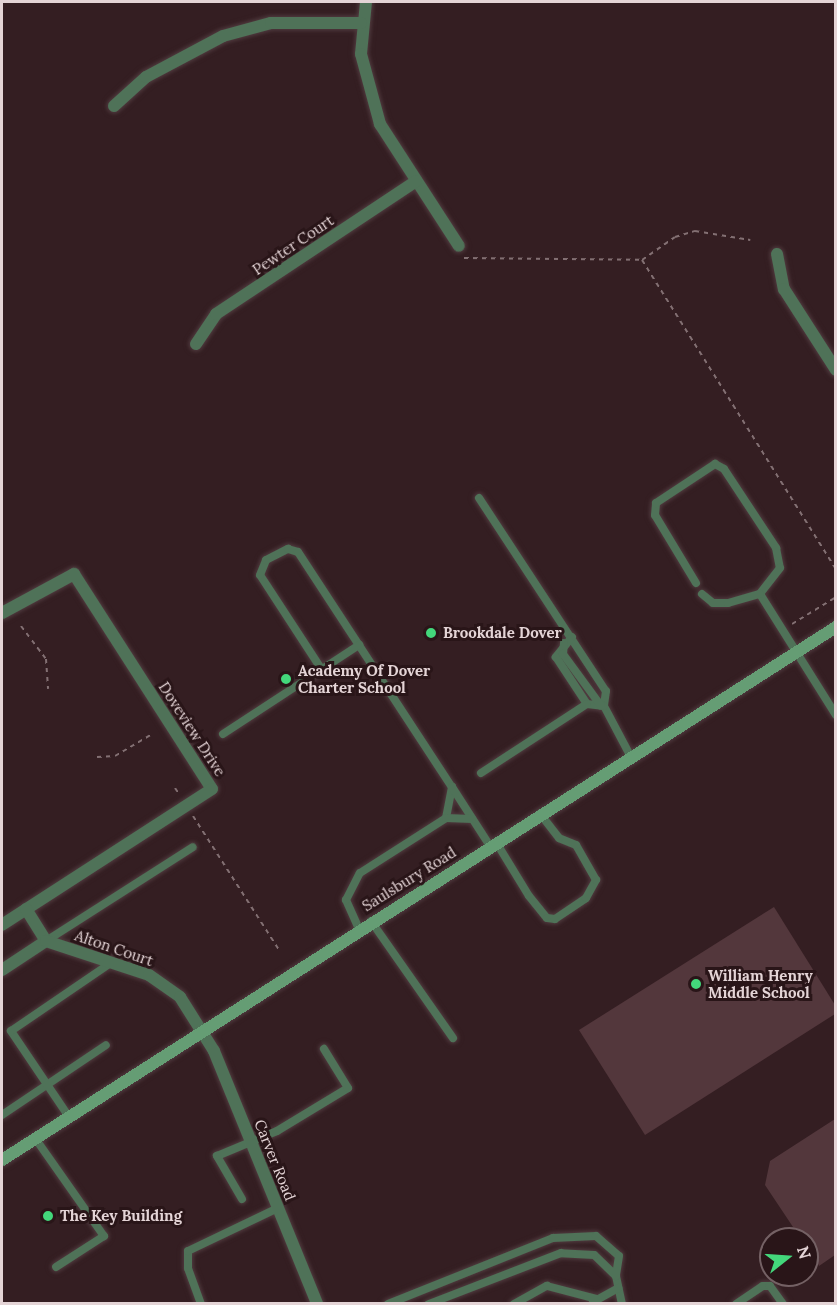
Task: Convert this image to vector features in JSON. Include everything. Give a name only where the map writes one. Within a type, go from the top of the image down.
[{"type":"main road","name":"Saulsbury Road","points":[[2,1160],[371,921],[836,627]]},
{"type":"street","points":[[366,2],[361,23],[372,102],[416,181],[460,252]]},
{"type":"street","points":[[114,106],[146,77],[222,36],[272,22],[361,23]]},
{"type":"street","name":"Pewter Court","points":[[196,344],[216,314],[416,181]]},
{"type":"street","points":[[777,254],[784,290],[836,370]]},
{"type":"street","name":"Doveview Drive","points":[[2,613],[74,573],[212,789],[2,925]]},
{"type":"street","points":[[2,970],[46,941],[26,909]]},
{"type":"street","name":"Alton Court","points":[[46,941],[112,962],[171,987],[202,1030]]},
{"type":"street","name":"Carver Road","points":[[202,1030],[251,1142],[317,1304]]},
{"type":"lane","points":[[696,583],[655,515],[656,503],[715,464],[724,469],[779,558],[780,568],[760,594],[721,603],[702,594]]},
{"type":"lane","points":[[479,498],[569,639],[606,691],[603,706]]},
{"type":"lane","points":[[322,670],[260,575],[266,560],[288,549],[298,552],[472,819],[547,918],[555,919],[586,898],[596,880],[576,845],[559,838],[540,814]]},
{"type":"lane","points":[[760,594],[836,715]]},
{"type":"lane","points":[[569,639],[556,657],[587,704]]},
{"type":"lane","points":[[569,639],[562,654],[603,706],[630,757]]},
{"type":"lane","points":[[223,734],[359,645]]},
{"type":"lane","points":[[481,773],[587,704],[603,706]]},
{"type":"lane","points":[[446,818],[452,787]]},
{"type":"lane","points":[[359,929],[346,900],[353,880],[446,818],[472,819]]},
{"type":"lane","points":[[46,941],[193,847]]},
{"type":"lane","points":[[371,921],[453,1038]]},
{"type":"lane","points":[[69,1117],[11,1031],[112,962]]},
{"type":"lane","points":[[2,1115],[106,1045]]},
{"type":"lane","points":[[242,1199],[217,1156],[251,1142],[348,1088],[324,1049]]},
{"type":"lane","points":[[35,1138],[104,1236],[56,1267]]},
{"type":"lane","points":[[201,1304],[188,1268],[188,1251],[278,1208]]},
{"type":"lane","points":[[388,1304],[567,1236],[606,1241],[619,1256],[616,1276],[622,1304]]},
{"type":"lane","points":[[429,1304],[561,1252],[594,1255],[616,1276]]},
{"type":"lane","points":[[514,1304],[547,1286],[593,1301],[618,1288]]},
{"type":"lane","points":[[736,1304],[763,1286],[770,1286],[783,1304]]},
{"type":"path","points":[[460,252],[642,260],[675,237],[695,231],[750,240]]},
{"type":"path","points":[[642,260],[836,569]]},
{"type":"path","points":[[792,624],[836,597]]},
{"type":"path","points":[[21,626],[46,659],[48,689]]},
{"type":"path","points":[[97,757],[115,756],[152,734]]},
{"type":"path","points":[[190,812],[279,950]]},
{"type":"shaded area","points":[[774,907],[835,1005],[835,1014],[645,1135],[579,1030]]},
{"type":"shaded area","points":[[835,1119],[835,1255],[819,1266],[819,1227],[793,1227],[765,1185],[770,1161]]},
{"type":"place","name":"Brookdale Dover","points":[[431,633]]},
{"type":"place","name":"Academy Of Dover Charter School","points":[[286,679]]},
{"type":"place","name":"William Henry Middle School","points":[[696,984]]},
{"type":"place","name":"The Key Building","points":[[48,1216]]}]
